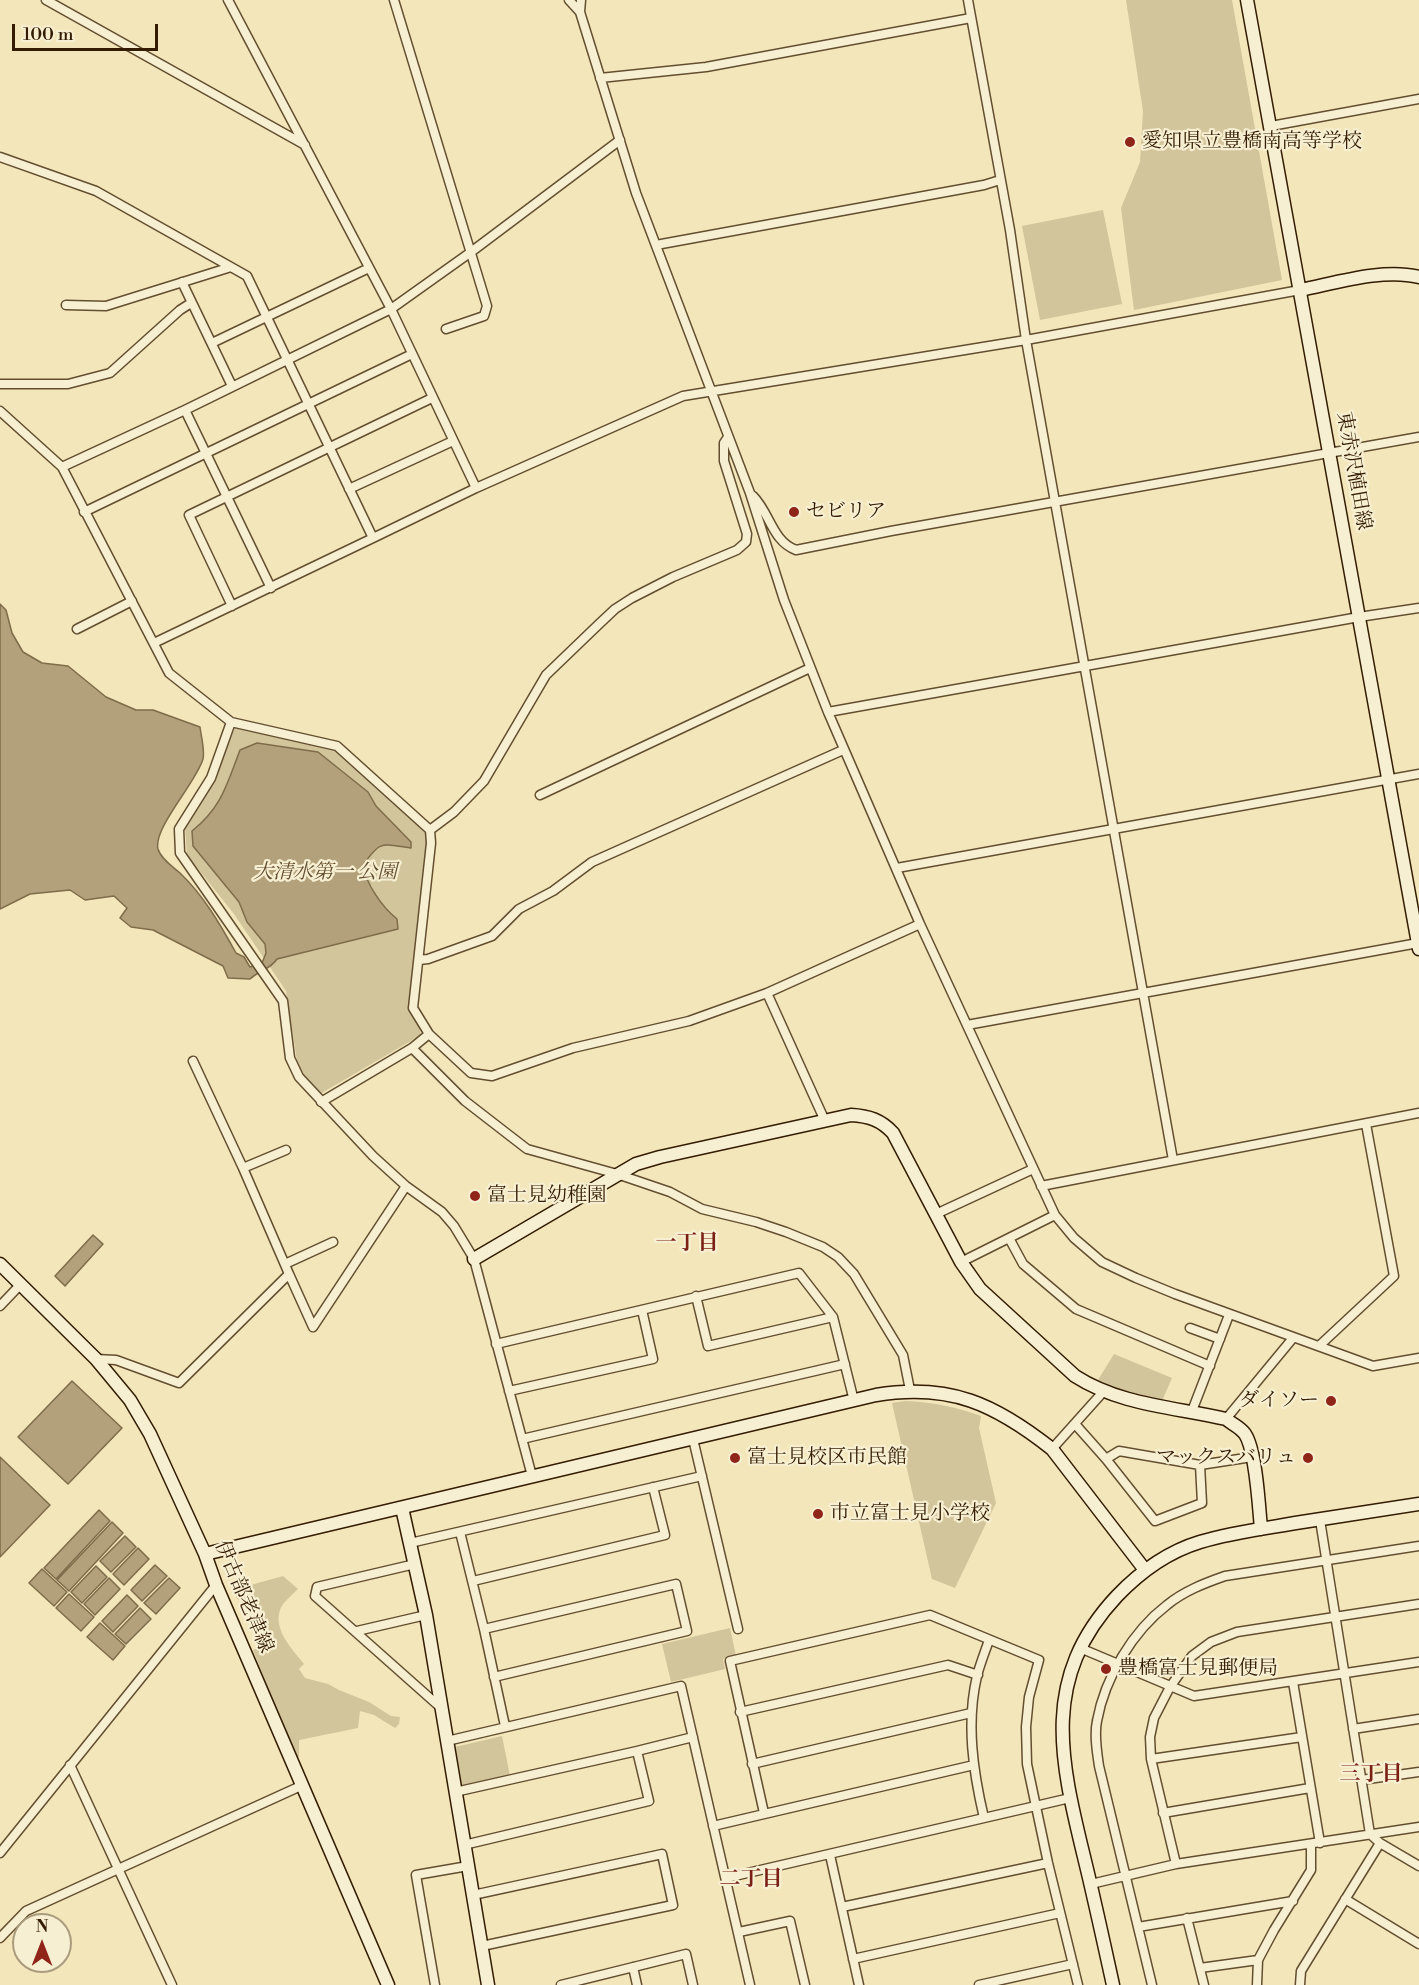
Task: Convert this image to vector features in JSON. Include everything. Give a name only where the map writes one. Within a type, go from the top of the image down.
[{"type":"street","points":[[46,0],[305,145]]},
{"type":"street","points":[[228,0],[390,309],[476,488]]},
{"type":"street","points":[[394,0],[487,306],[486,312],[478,319],[446,329]]},
{"type":"street","points":[[569,0],[580,12]]},
{"type":"street","points":[[581,0],[580,12],[636,193],[750,492],[784,600],[810,668],[843,750],[920,924],[1055,1215],[1074,1238],[1102,1262],[1229,1315],[1373,1366],[1419,1358]]},
{"type":"street","points":[[968,0],[1010,230],[1026,340],[1173,1160]]},
{"type":"street","name":"東赤沢植田線","points":[[1247,0],[1418,946]]},
{"type":"street","points":[[600,78],[706,67],[971,18]]},
{"type":"street","points":[[1271,126],[1419,99]]},
{"type":"street","points":[[62,467],[185,410],[390,309],[471,252],[620,140]]},
{"type":"street","points":[[0,157],[96,192],[246,276],[373,538]]},
{"type":"street","points":[[656,245],[1000,180]]},
{"type":"street","points":[[66,305],[106,306],[231,267]]},
{"type":"street","points":[[212,344],[369,268]]},
{"type":"street","points":[[154,643],[476,488],[683,396],[1026,340],[1384,275],[1399,274],[1419,277]]},
{"type":"street","points":[[182,282],[232,386]]},
{"type":"street","points":[[0,384],[68,384],[110,373],[180,310],[191,303]]},
{"type":"street","points":[[84,512],[412,354]]},
{"type":"street","points":[[232,606],[189,515],[432,398]]},
{"type":"street","points":[[185,410],[271,588]]},
{"type":"street","points":[[0,411],[62,467],[169,673],[231,722],[337,746],[430,830],[431,843],[413,1008],[429,1034],[471,1073],[492,1076],[573,1048],[689,1021],[767,993],[920,924]]},
{"type":"street","points":[[430,830],[454,812],[484,781],[546,675],[615,609],[673,577],[737,550],[746,542],[747,534],[724,460],[724,442],[728,437]]},
{"type":"street","points":[[750,492],[759,502],[779,539],[786,546],[796,550],[1419,437]]},
{"type":"street","points":[[349,489],[453,441]]},
{"type":"street","points":[[77,629],[132,601]]},
{"type":"street","points":[[828,712],[1419,608]]},
{"type":"street","points":[[540,795],[810,668]]},
{"type":"street","points":[[231,722],[211,778],[179,829],[180,853],[283,1001],[290,1058],[299,1077],[373,1156],[406,1186],[442,1212],[454,1226],[474,1259],[532,1476]]},
{"type":"street","points":[[419,960],[428,959],[492,936],[519,909],[553,891],[592,862],[843,750]]},
{"type":"street","points":[[897,868],[1419,774]]},
{"type":"street","points":[[967,1025],[1418,946]]},
{"type":"street","points":[[767,993],[825,1121]]},
{"type":"street","points":[[321,1101],[412,1048],[429,1034]]},
{"type":"street","points":[[412,1048],[465,1101],[527,1149],[617,1174],[670,1192],[702,1209],[786,1232],[823,1247],[838,1257],[854,1274],[903,1355],[910,1390]]},
{"type":"street","points":[[193,1061],[314,1327],[406,1186]]},
{"type":"street","points":[[1041,1186],[1419,1113]]},
{"type":"street","points":[[474,1259],[636,1164],[851,1115],[874,1118],[893,1133],[961,1262],[980,1289],[1075,1376],[1103,1392],[1128,1401],[1226,1419],[1245,1434],[1252,1458],[1262,1528]]},
{"type":"street","points":[[1318,1346],[1395,1276],[1366,1124]]},
{"type":"street","points":[[243,1168],[286,1150]]},
{"type":"street","points":[[936,1214],[1033,1169]]},
{"type":"street","points":[[961,1262],[1055,1215]]},
{"type":"street","points":[[1009,1238],[1023,1263],[1076,1309],[1210,1366]]},
{"type":"street","points":[[285,1264],[333,1242]]},
{"type":"street","name":"伊古部老津線","points":[[0,1264],[96,1359],[141,1417],[205,1554],[216,1585],[388,1985]]},
{"type":"street","points":[[496,1344],[799,1273],[833,1317],[854,1401]]},
{"type":"street","points":[[96,1359],[116,1360],[179,1383],[289,1274]]},
{"type":"street","points":[[0,1306],[21,1284]]},
{"type":"street","points":[[696,1296],[708,1346],[833,1317]]},
{"type":"street","points":[[509,1391],[653,1359],[642,1310]]},
{"type":"street","points":[[1192,1412],[1229,1315]]},
{"type":"street","points":[[1190,1328],[1220,1339]]},
{"type":"street","points":[[1226,1419],[1293,1338]]},
{"type":"street","points":[[522,1440],[845,1364]]},
{"type":"street","points":[[205,1554],[876,1395],[910,1390],[948,1394],[988,1407],[1012,1419],[1052,1449],[1145,1570]]},
{"type":"street","points":[[1052,1449],[1103,1392]]},
{"type":"street","points":[[1075,1424],[1155,1521],[1202,1503],[1200,1465]]},
{"type":"street","points":[[693,1440],[738,1629]]},
{"type":"street","points":[[1106,1459],[1119,1451],[1200,1465],[1252,1458]]},
{"type":"street","points":[[410,1543],[702,1476]]},
{"type":"street","points":[[473,1581],[665,1535],[652,1487]]},
{"type":"street","points":[[1113,1985],[1064,1767],[1061,1734],[1064,1705],[1080,1648],[1108,1606],[1145,1570],[1177,1550],[1200,1542],[1262,1528],[1419,1504]]},
{"type":"street","points":[[402,1508],[426,1615],[488,1985]]},
{"type":"street","points":[[1320,1520],[1370,1834],[1380,1843],[1419,1866]]},
{"type":"street","points":[[460,1532],[505,1726]]},
{"type":"street","points":[[1152,1985],[1096,1747],[1097,1722],[1109,1684],[1134,1639],[1167,1605],[1195,1588],[1225,1576],[1419,1546]]},
{"type":"street","points":[[415,1564],[316,1587],[315,1596],[440,1707]]},
{"type":"street","points":[[484,1629],[676,1584],[687,1631],[494,1677]]},
{"type":"street","points":[[0,1853],[216,1585]]},
{"type":"street","points":[[1176,1864],[1151,1759],[1150,1737],[1154,1718],[1170,1687],[1192,1656],[1211,1642],[1237,1632],[1419,1604]]},
{"type":"street","points":[[357,1631],[426,1615]]},
{"type":"street","points":[[764,1813],[730,1661],[930,1615],[1039,1660],[1029,1697],[1026,1727],[1027,1764],[1078,1985]]},
{"type":"street","points":[[984,1818],[974,1765],[971,1713],[978,1675],[989,1640]]},
{"type":"street","points":[[1080,1648],[1194,1696],[1419,1662]]},
{"type":"street","points":[[740,1712],[948,1665],[978,1675]]},
{"type":"street","points":[[1257,1985],[1258,1960],[1311,1870],[1316,1843],[1310,1788],[1293,1682]]},
{"type":"street","points":[[447,1740],[681,1686],[750,1985]]},
{"type":"street","points":[[752,1764],[971,1713]]},
{"type":"street","points":[[1353,1729],[1419,1719]]},
{"type":"street","points":[[455,1792],[693,1737]]},
{"type":"street","points":[[1151,1759],[1302,1737]]},
{"type":"street","points":[[464,1845],[649,1801],[637,1750]]},
{"type":"street","points":[[70,1765],[172,1985]]},
{"type":"street","points":[[713,1826],[974,1765]]},
{"type":"street","points":[[1361,1780],[1419,1772]]},
{"type":"street","points":[[0,1938],[26,1911],[303,1785]]},
{"type":"street","points":[[1163,1813],[1310,1788]]},
{"type":"street","points":[[726,1878],[1070,1798]]},
{"type":"street","points":[[1091,1884],[1176,1864],[1419,1827]]},
{"type":"street","points":[[1300,1985],[1301,1971],[1380,1843]]},
{"type":"street","points":[[473,1895],[662,1854],[674,1905],[482,1946]]},
{"type":"street","points":[[830,1855],[859,1985]]},
{"type":"street","points":[[842,1907],[1048,1863]]},
{"type":"street","points":[[435,1985],[416,1875],[468,1866]]},
{"type":"street","points":[[1345,1899],[1419,1944]]},
{"type":"street","points":[[1138,1927],[1293,1901]]},
{"type":"street","points":[[853,1959],[1060,1913]]},
{"type":"street","points":[[1187,1918],[1204,1985]]},
{"type":"street","points":[[739,1932],[790,1921],[805,1985]]},
{"type":"street","points":[[561,1985],[686,1954],[693,1985]]},
{"type":"street","points":[[1200,1968],[1258,1960]]},
{"type":"street","points":[[980,1985],[1073,1964]]},
{"type":"street","points":[[633,1967],[637,1985]]},
{"type":"green space","points":[[1126,0],[1232,0],[1282,280],[1134,310],[1121,208],[1140,162],[1143,111]]},
{"type":"green space","points":[[1103,210],[1122,304],[1040,320],[1022,226]]},
{"type":"green space","name":"大清水第一 公園","points":[[235,728],[336,748],[426,832],[429,843],[408,1010],[420,1028],[421,1035],[320,1094],[304,1076],[297,1061],[286,991],[234,914],[187,855],[185,828],[212,784]]},
{"type":"green space","points":[[1114,1354],[1172,1378],[1162,1401],[1123,1394],[1098,1380]]},
{"type":"green space","points":[[925,1402],[981,1416],[979,1428],[996,1503],[955,1588],[932,1579],[892,1403]]},
{"type":"green space","points":[[283,1576],[298,1589],[281,1607],[279,1625],[285,1639],[304,1664],[299,1669],[305,1678],[328,1684],[369,1702],[391,1716],[400,1717],[399,1724],[395,1728],[374,1715],[360,1711],[358,1728],[299,1740],[299,1757],[295,1759],[253,1650],[271,1643],[260,1618],[248,1610],[246,1601],[237,1599],[233,1590]]},
{"type":"green space","points":[[730,1628],[736,1656],[723,1659],[725,1669],[671,1682],[662,1644]]},
{"type":"green space","points":[[502,1736],[510,1776],[462,1786],[459,1784],[455,1747]]},
{"type":"shaded area","points":[[0,604],[6,610],[12,633],[23,652],[42,663],[68,666],[106,697],[136,710],[153,710],[200,727],[203,759],[162,829],[158,849],[164,859],[197,891],[218,921],[236,953],[244,957],[250,967],[262,963],[266,953],[265,944],[247,922],[239,902],[193,846],[192,831],[217,804],[240,750],[257,743],[318,752],[368,792],[376,806],[411,842],[411,848],[382,846],[374,851],[363,865],[367,880],[376,895],[397,919],[398,929],[277,959],[250,979],[228,978],[223,966],[153,930],[131,927],[120,918],[127,908],[114,896],[85,900],[70,890],[30,894],[0,909]]},
{"type":"shaded area","points":[[93,1235],[103,1244],[65,1286],[55,1276]]},
{"type":"shaded area","points":[[72,1381],[122,1428],[68,1484],[18,1437]]},
{"type":"shaded area","points":[[0,1457],[50,1505],[0,1557]]},
{"type":"shaded area","points":[[99,1510],[110,1521],[56,1579],[44,1568]]},
{"type":"shaded area","points":[[112,1522],[123,1533],[69,1591],[57,1580]]},
{"type":"shaded area","points":[[125,1536],[136,1547],[111,1572],[100,1561]]},
{"type":"shaded area","points":[[138,1548],[149,1559],[124,1585],[113,1574]]},
{"type":"shaded area","points":[[155,1565],[167,1576],[142,1601],[131,1590]]},
{"type":"shaded area","points":[[96,1566],[107,1577],[82,1603],[71,1592]]},
{"type":"shaded area","points":[[42,1569],[67,1592],[54,1606],[29,1583]]},
{"type":"shaded area","points":[[109,1578],[120,1589],[95,1615],[84,1604]]},
{"type":"shaded area","points":[[169,1578],[180,1588],[156,1614],[144,1603]]},
{"type":"shaded area","points":[[69,1594],[94,1617],[81,1631],[56,1608]]},
{"type":"shaded area","points":[[127,1595],[138,1606],[113,1632],[102,1621]]},
{"type":"shaded area","points":[[140,1608],[151,1619],[126,1644],[115,1634]]},
{"type":"shaded area","points":[[100,1623],[125,1646],[113,1660],[87,1637]]},
{"type":"place","name":"愛知県立豊橋南高等学校","points":[[1130,142]]},
{"type":"place","name":"セビリア","points":[[794,512]]},
{"type":"place","name":"富士見幼稚園","points":[[475,1196]]},
{"type":"place","name":"ダイソー","points":[[1331,1401]]},
{"type":"place","name":"富士見校区市民館","points":[[735,1458]]},
{"type":"place","name":"マックスバリュ","points":[[1308,1458]]},
{"type":"place","name":"市立富士見小学校","points":[[818,1514]]},
{"type":"place","name":"豊橋富士見郵便局","points":[[1106,1669]]},
{"type":"district","name":"一丁目","points":[[687,1244]]},
{"type":"district","name":"三丁目","points":[[1371,1775]]},
{"type":"district","name":"二丁目","points":[[751,1880]]}]
